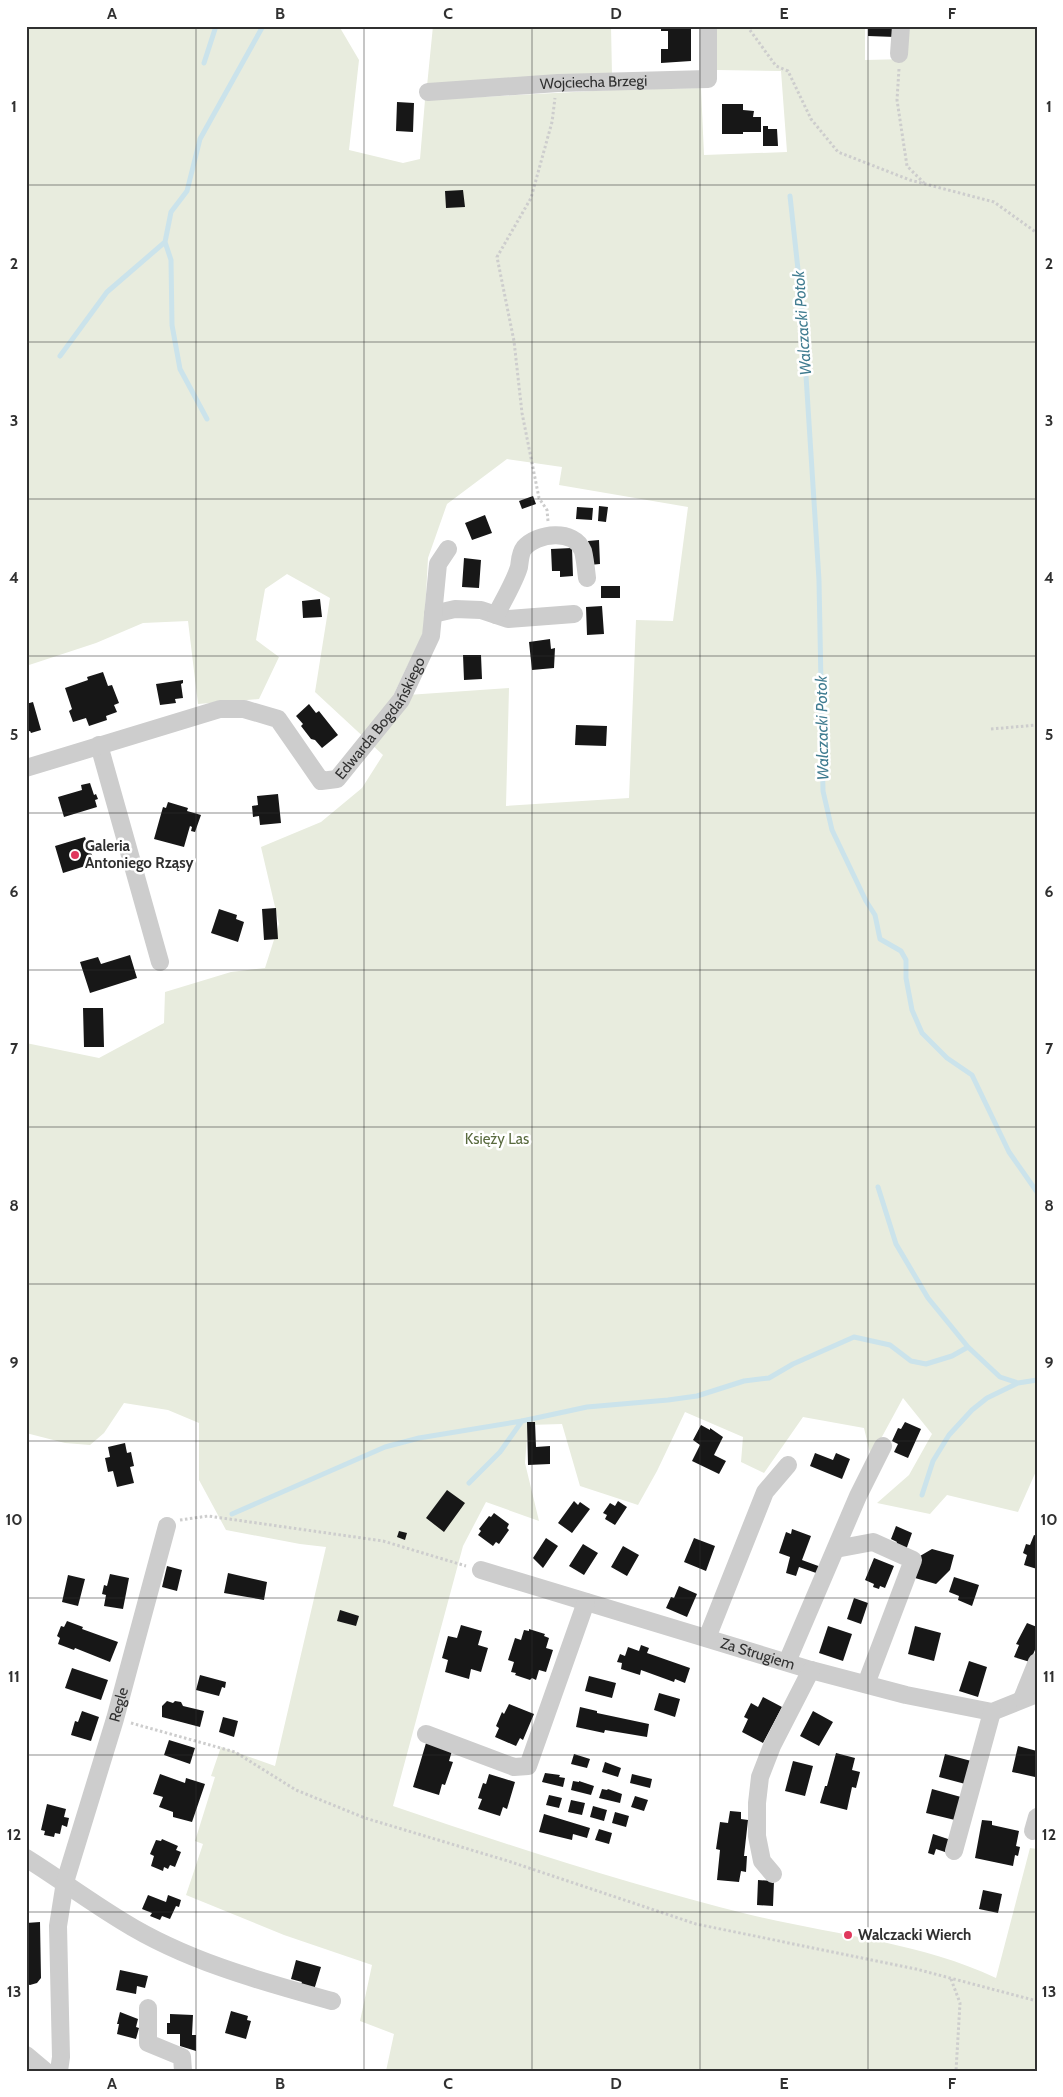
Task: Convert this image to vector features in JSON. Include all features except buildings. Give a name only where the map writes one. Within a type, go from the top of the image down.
[{"type":"street","name":"Wojciecha Brzegi","points":[[428,92],[558,82],[708,79],[708,26]]},
{"type":"street","points":[[899,54],[901,26]]},
{"type":"street","points":[[496,615],[516,576],[522,550],[533,540],[557,534],[577,543],[582,550],[587,578]]},
{"type":"street","name":"Edwarda Bogdańskiego","points":[[26,768],[220,710],[244,709],[278,719],[322,781],[338,779],[401,700],[431,636],[438,564],[448,549]]},
{"type":"street","points":[[433,614],[455,609],[481,610],[508,619],[574,614]]},
{"type":"street","points":[[99,745],[160,962]]},
{"type":"street","points":[[787,1662],[858,1496],[883,1446]]},
{"type":"street","points":[[707,1638],[765,1492],[788,1465]]},
{"type":"street","name":"Regle","points":[[59,2071],[61,2056],[58,1926],[65,1882],[115,1719],[167,1526]]},
{"type":"street","points":[[841,1548],[873,1542],[913,1560],[866,1684]]},
{"type":"street","name":"Za Strugiem","points":[[481,1570],[811,1670],[906,1695],[992,1712]]},
{"type":"street","points":[[426,1734],[514,1766],[528,1766],[586,1602]]},
{"type":"street","points":[[954,1851],[992,1712],[1030,1697],[1037,1662]]},
{"type":"street","points":[[773,1874],[762,1861],[757,1836],[757,1802],[760,1776],[772,1746],[811,1670]]},
{"type":"street","points":[[26,1858],[123,1922],[178,1950],[250,1978],[332,2000]]},
{"type":"street","points":[[148,2008],[148,2043],[182,2057],[182,2071]]},
{"type":"street","points":[[26,2054],[45,2071]]},
{"type":"path","points":[[746,26],[776,66],[788,71],[811,119],[838,152],[910,180],[994,202],[1033,230],[1037,235]]},
{"type":"path","points":[[899,54],[898,100],[907,166],[925,184]]},
{"type":"path","points":[[550,535],[546,510],[539,498],[522,414],[514,341],[497,257],[531,198],[552,122],[558,82]]},
{"type":"path","points":[[991,729],[1037,725]]},
{"type":"path","points":[[167,1526],[182,1519],[208,1516],[261,1522],[383,1541],[481,1570]]},
{"type":"path","points":[[115,1719],[236,1752],[296,1790],[365,1818],[508,1861],[696,1924],[916,1969],[1037,2001]]},
{"type":"path","points":[[951,1978],[960,2003],[956,2071]]},
{"type":"green space","name":"Księży Las","points":[[26,26],[339,26],[359,60],[349,150],[403,163],[420,159],[425,100],[612,90],[701,88],[704,155],[787,152],[781,71],[717,70],[715,26],[865,26],[865,60],[906,59],[908,30],[911,26],[1037,26],[1037,1469],[1018,1512],[947,1495],[930,1514],[877,1503],[909,1475],[932,1434],[903,1398],[871,1457],[864,1428],[803,1417],[764,1473],[741,1462],[743,1437],[685,1412],[657,1471],[638,1505],[580,1486],[562,1424],[528,1425],[525,1463],[539,1521],[486,1502],[463,1546],[393,1806],[526,1850],[661,1891],[751,1915],[875,1940],[937,1956],[996,1978],[1030,1848],[1037,1849],[1037,2071],[386,2071],[394,2034],[360,2021],[372,1965],[284,1935],[186,1895],[203,1844],[195,1841],[215,1777],[211,1776],[221,1747],[275,1766],[326,1547],[226,1530],[199,1480],[199,1423],[168,1410],[124,1403],[104,1433],[90,1445],[65,1443],[26,1433],[26,1043],[99,1058],[164,1023],[165,992],[231,972],[265,968],[279,924],[261,847],[321,822],[362,788],[383,755],[315,692],[330,598],[287,574],[265,589],[256,640],[279,657],[259,699],[198,704],[188,621],[143,623],[96,643],[26,666]],"holes":[[[507,459],[562,467],[559,485],[688,507],[673,621],[636,620],[629,798],[506,806],[509,688],[393,696],[424,631],[428,558],[447,504]]]},
{"type":"green space","points":[[433,26],[611,26],[612,75],[427,86]]},
{"type":"waterway","points":[[204,63],[216,26]]},
{"type":"waterway","points":[[60,356],[107,292],[165,242],[171,212],[187,191],[200,139],[263,26]]},
{"type":"waterway","name":"Walczacki Potok","points":[[790,196],[801,297],[819,580],[823,791],[832,830],[866,901],[875,915],[880,939],[901,951],[906,960],[906,978],[912,1010],[922,1033],[947,1058],[972,1075],[1009,1152],[1037,1192]]},
{"type":"waterway","points":[[165,242],[171,260],[172,325],[180,369],[207,419]]},
{"type":"waterway","points":[[878,1187],[896,1244],[928,1298],[968,1347]]},
{"type":"waterway","points":[[232,1514],[385,1447],[419,1438],[522,1421],[587,1407],[697,1396],[744,1381],[769,1378],[793,1364],[854,1337],[890,1345],[911,1361],[926,1364],[952,1356],[968,1347],[1000,1377],[1018,1383],[1037,1380]]},
{"type":"waterway","points":[[922,1495],[933,1461],[949,1435],[972,1410],[987,1398],[1018,1383]]},
{"type":"waterway","points":[[469,1483],[500,1452],[522,1421]]},
{"type":"place","name":"Galeria Antoniego Rząsy","points":[[75,855]]},
{"type":"place","name":"Walczacki Wierch","points":[[848,1935]]}]
